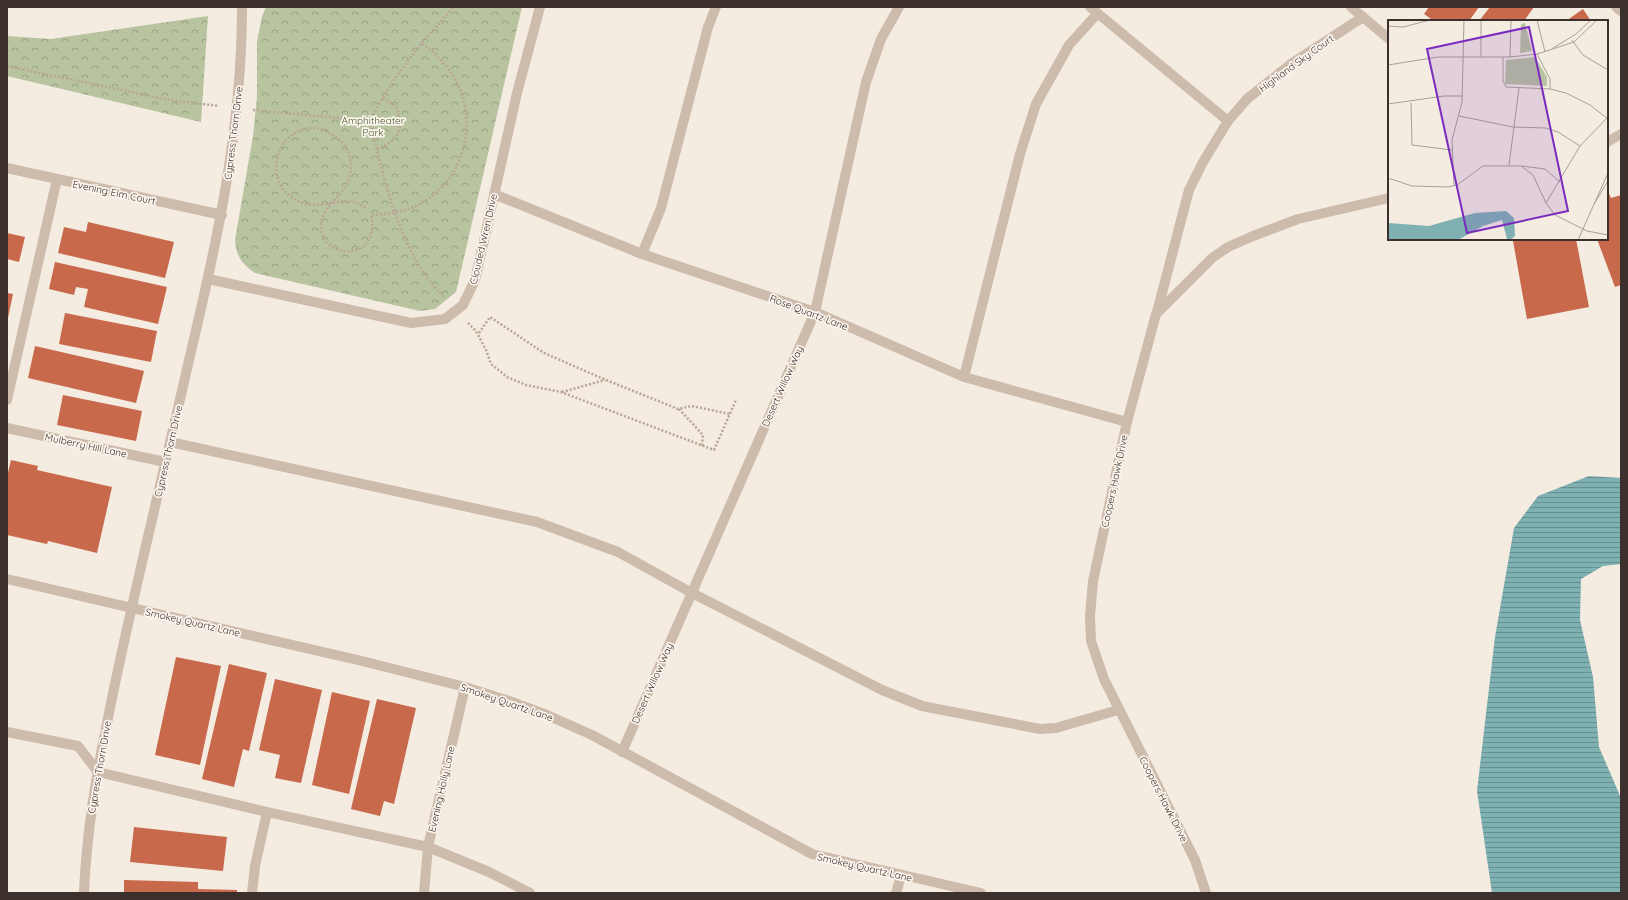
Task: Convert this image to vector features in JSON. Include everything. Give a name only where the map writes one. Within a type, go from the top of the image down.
[{"type":"street","name":"Cypress Thorn Drive","points":[[84,893],[89,828],[98,772],[131,607],[222,215],[237,109],[242,57],[242,7]]},
{"type":"street","name":"Clouded Wren Drive","points":[[208,279],[411,323],[445,319],[463,305],[475,280],[517,93],[540,7]]},
{"type":"street","points":[[642,254],[661,208],[708,27],[716,7]]},
{"type":"street","name":"Desert Willow Way","points":[[622,752],[815,312],[866,82],[881,39],[899,7]]},
{"type":"street","points":[[1090,7],[1228,121]]},
{"type":"street","points":[[1350,7],[1388,38]]},
{"type":"street","points":[[1616,7],[1621,12]]},
{"type":"street","points":[[964,377],[1020,154],[1036,104],[1069,45],[1098,14]]},
{"type":"street","name":"Highland Sky Court","points":[[1156,314],[1189,190],[1203,162],[1228,121],[1247,99],[1291,64],[1363,17]]},
{"type":"street","points":[[1608,141],[1621,134]]},
{"type":"street","name":"Evening Elm Court","points":[[7,168],[222,215]]},
{"type":"street","points":[[7,400],[57,179]]},
{"type":"street","name":"Rose Quartz Lane","points":[[494,194],[642,254],[815,312],[964,377],[1127,422]]},
{"type":"street","name":"Coopers Hawk Drive","points":[[1206,893],[1195,860],[1118,710],[1104,679],[1091,641],[1090,616],[1093,581],[1127,422],[1156,314],[1193,275],[1212,258],[1228,247],[1298,218],[1388,198]]},
{"type":"street","name":"Mulberry Hill Lane","points":[[7,428],[165,462]]},
{"type":"street","points":[[170,442],[536,522],[618,552],[692,593],[882,690],[922,706],[1040,729],[1056,728],[1118,710]]},
{"type":"street","name":"Smokey Quartz Lane","points":[[7,579],[131,607],[465,687],[547,715],[592,735],[812,854],[901,876],[981,893]]},
{"type":"street","name":"Evening Holly Lane","points":[[424,893],[428,847],[465,687]]},
{"type":"street","points":[[7,732],[78,746],[98,772],[267,812],[428,847],[489,872],[530,893]]},
{"type":"street","points":[[252,893],[255,866],[267,812]]},
{"type":"street","points":[[896,893],[901,876]]},
{"type":"path","points":[[454,7],[420,43],[382,98],[370,121],[395,213],[428,281],[476,331],[486,350],[491,364],[507,377],[526,385],[561,392],[714,450],[736,400]]},
{"type":"path","points":[[365,208],[359,202],[343,201],[332,204],[326,205],[315,205],[302,203],[291,198],[281,187],[276,171],[279,152],[285,142],[302,130],[314,127],[329,132],[346,144],[350,159],[350,175],[345,186],[331,203],[328,206],[320,226],[323,237],[328,244],[339,250],[348,252],[359,249],[371,236],[373,222],[371,215],[395,213],[423,203],[439,190],[453,173],[460,160],[468,130],[464,102],[450,70],[429,47],[420,43]]},
{"type":"path","points":[[7,66],[169,100],[237,109],[370,121]]},
{"type":"path","points":[[377,149],[393,141],[400,127],[400,118],[396,106],[382,98]]},
{"type":"path","points":[[479,333],[490,317],[544,352],[606,380],[678,409],[703,435],[702,446]]},
{"type":"path","points":[[561,392],[606,380]]},
{"type":"path","points":[[678,409],[692,406],[730,414]]},
{"type":"green space","name":"Amphitheater Park","points":[[266,7],[522,7],[456,292],[435,309],[420,311],[255,273],[240,259],[235,240],[253,136],[257,97],[257,42],[262,16]]},
{"type":"green space","points":[[208,16],[201,122],[7,76],[7,36],[51,39]]},
{"type":"water","points":[[1589,476],[1621,478],[1621,564],[1603,566],[1581,579],[1580,620],[1593,677],[1599,747],[1621,798],[1621,893],[1492,893],[1477,791],[1495,637],[1514,528],[1538,496]]},
{"type":"building","points":[[1429,7],[1479,7],[1470,20],[1433,20],[1424,14]]},
{"type":"building","points":[[1490,7],[1534,7],[1525,20],[1480,20]]},
{"type":"building","points":[[1583,9],[1590,20],[1567,20]]},
{"type":"building","points":[[1608,191],[1611,198],[1621,195],[1621,285],[1615,287],[1597,240],[1608,240]]},
{"type":"building","points":[[88,222],[174,242],[165,278],[58,253],[64,227],[86,232]]},
{"type":"building","points":[[7,233],[25,237],[19,262],[7,259]]},
{"type":"building","points":[[1576,240],[1589,307],[1527,319],[1513,241]]},
{"type":"building","points":[[55,262],[167,287],[158,324],[84,307],[88,289],[76,287],[74,295],[49,289]]},
{"type":"building","points":[[7,293],[13,294],[8,318],[7,318]]},
{"type":"building","points":[[65,313],[157,331],[151,362],[59,344]]},
{"type":"building","points":[[35,346],[144,371],[136,403],[28,378]]},
{"type":"building","points":[[63,395],[142,411],[136,441],[57,425]]},
{"type":"building","points":[[11,460],[38,466],[37,470],[112,487],[97,553],[48,541],[47,544],[7,535],[7,477]]},
{"type":"building","points":[[176,657],[221,666],[200,765],[155,755]]},
{"type":"building","points":[[229,664],[267,673],[249,751],[243,749],[234,787],[202,779]]},
{"type":"building","points":[[275,679],[322,690],[301,783],[275,778],[280,755],[259,750]]},
{"type":"building","points":[[332,692],[370,701],[349,794],[312,785]]},
{"type":"building","points":[[377,699],[416,708],[394,804],[384,801],[380,816],[351,809]]},
{"type":"building","points":[[134,827],[227,837],[223,871],[130,862]]},
{"type":"building","points":[[124,880],[198,882],[198,889],[237,890],[237,893],[124,893]]}]
